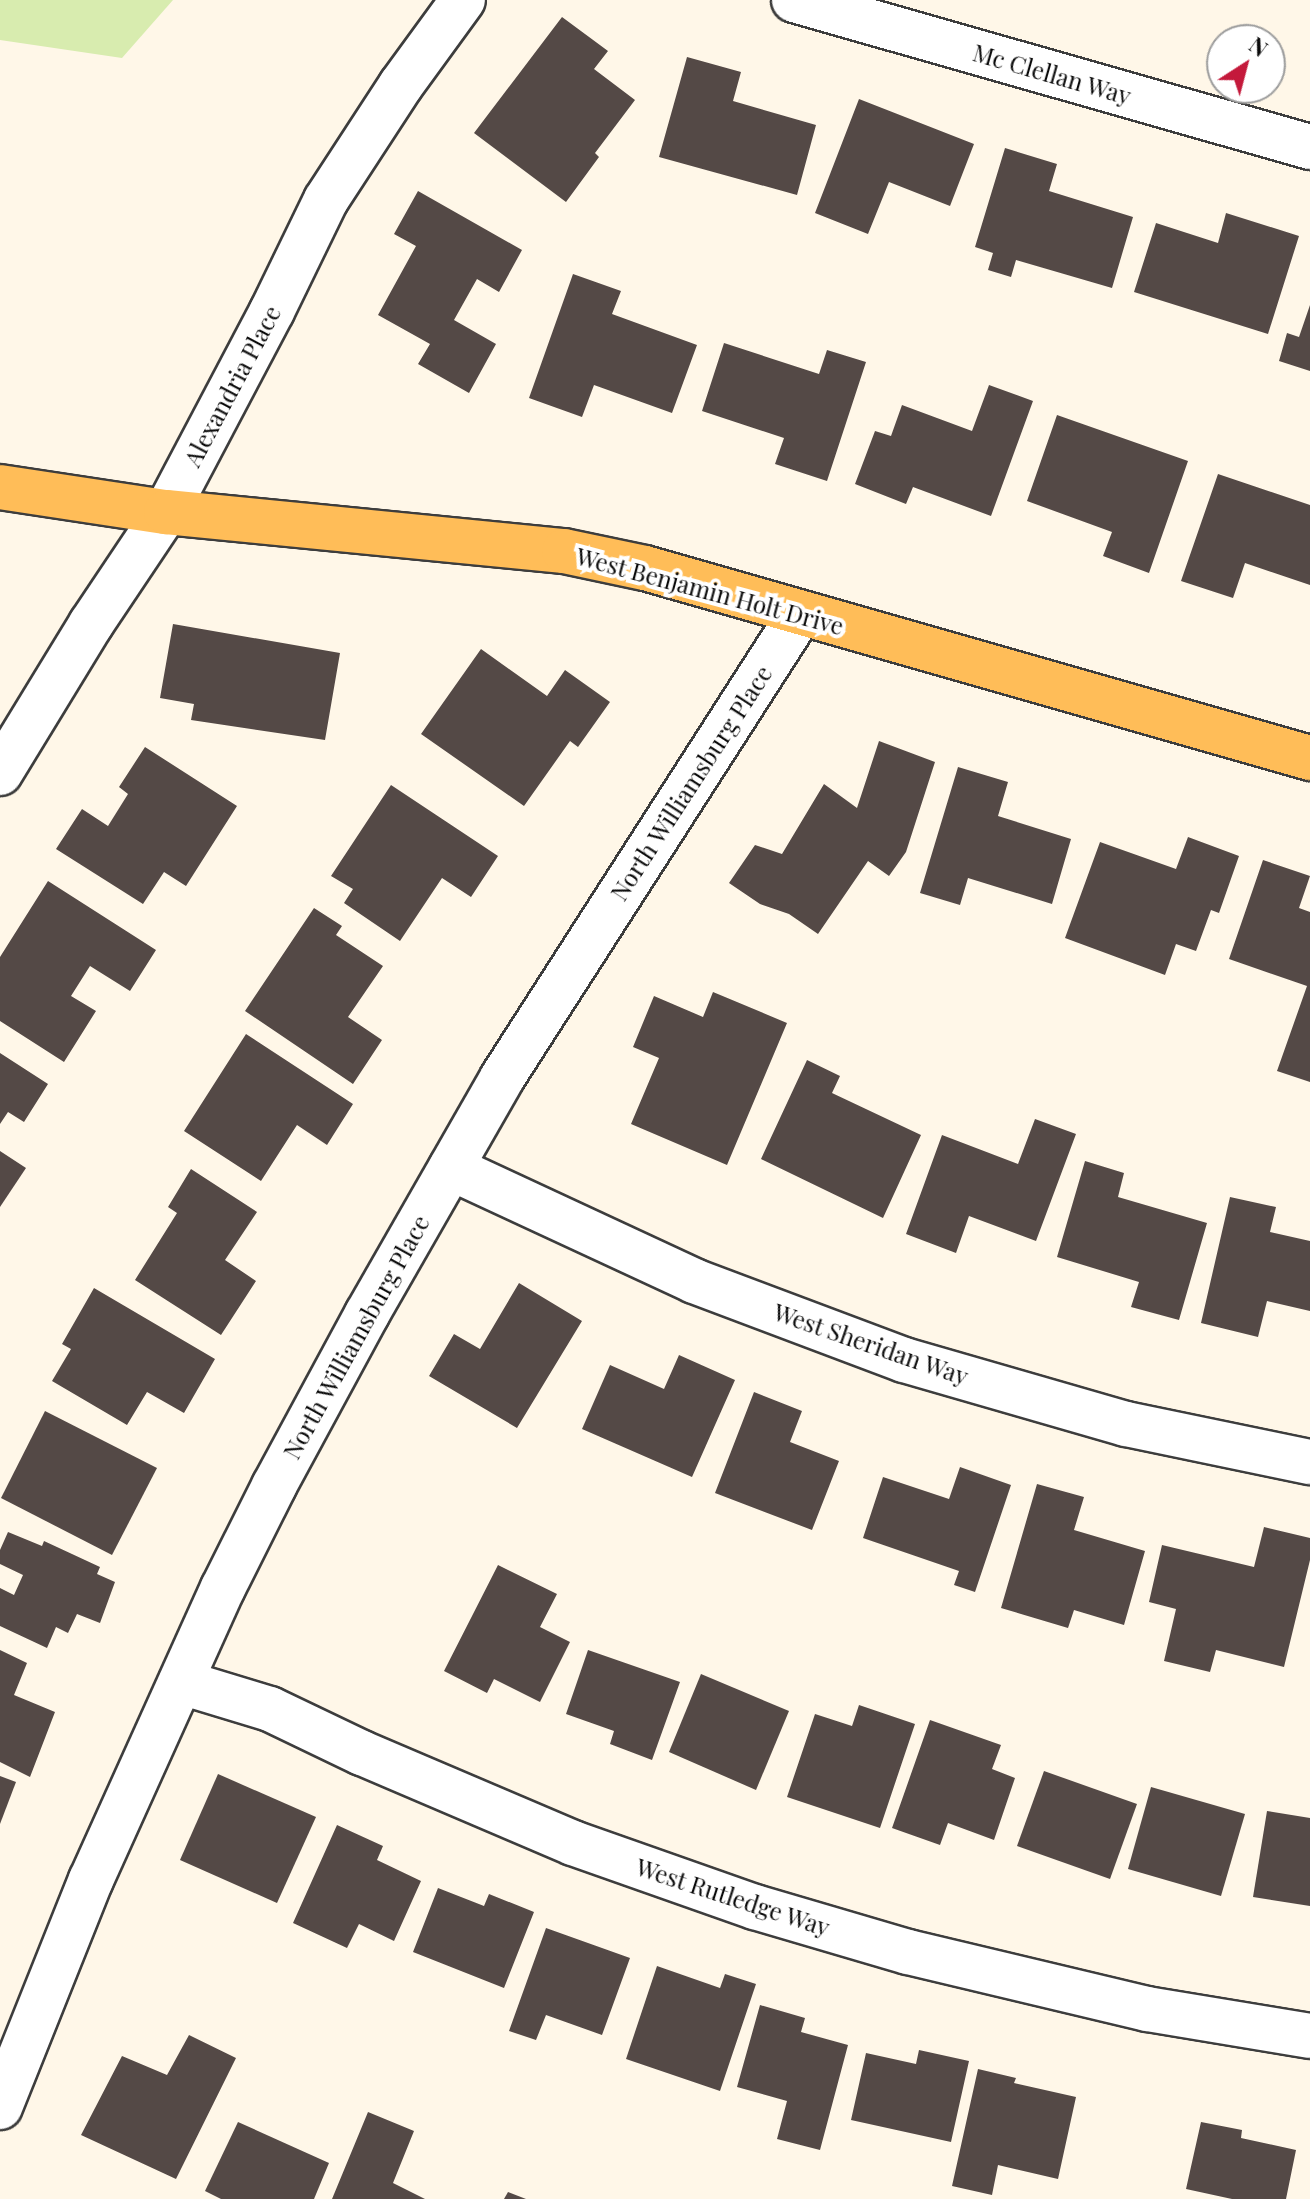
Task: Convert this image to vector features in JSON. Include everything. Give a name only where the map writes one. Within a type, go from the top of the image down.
[{"type":"main road","name":"West Benjamin Holt Drive","points":[[0,487],[166,512],[564,551],[645,568],[1310,758]]},
{"type":"street","name":"Alexandria Place","points":[[0,773],[91,624],[166,512],[272,311],[326,200],[401,85],[463,0]]},
{"type":"street","name":"Mc Clellan Way","points":[[794,0],[1310,147]]},
{"type":"street","name":"North Williamsburg Place","points":[[0,2107],[91,1880],[274,1486],[451,1168],[527,1040],[800,614]]},
{"type":"street","name":"West Sheridan Way","points":[[451,1168],[694,1281],[904,1360],[1126,1424],[1310,1462]]},
{"type":"street","name":"West Rutledge Way","points":[[181,1682],[270,1709],[362,1753],[573,1843],[755,1907],[908,1952],[1147,2009],[1310,2036]]},
{"type":"green space","points":[[0,0],[173,0],[122,58],[0,40]]},
{"type":"building","points":[[562,17],[608,51],[594,69],[635,100],[595,153],[599,157],[566,202],[474,133]]},
{"type":"building","points":[[687,57],[741,72],[733,101],[816,125],[797,195],[659,157]]},
{"type":"building","points":[[859,99],[974,144],[950,206],[889,182],[868,234],[815,213]]},
{"type":"building","points":[[1005,148],[1057,164],[1049,191],[1133,217],[1112,288],[1016,260],[1011,277],[988,270],[993,253],[975,247]]},
{"type":"building","points":[[418,191],[522,250],[499,292],[477,279],[454,320],[496,344],[469,393],[418,364],[430,344],[378,315],[416,246],[394,234]]},
{"type":"building","points":[[1226,213],[1299,236],[1268,334],[1134,292],[1156,223],[1218,243]]},
{"type":"building","points":[[573,274],[621,291],[612,314],[697,345],[672,413],[594,385],[582,417],[529,398]]},
{"type":"building","points":[[1310,305],[1310,371],[1279,361],[1287,333],[1299,337]]},
{"type":"building","points":[[724,343],[819,374],[827,350],[866,362],[827,481],[775,464],[784,438],[702,411]]},
{"type":"building","points":[[989,385],[1033,401],[991,516],[913,487],[906,504],[855,484],[875,431],[891,436],[902,405],[972,431]]},
{"type":"building","points":[[1057,415],[1188,461],[1149,573],[1103,556],[1112,532],[1027,501]]},
{"type":"building","points":[[1218,474],[1310,505],[1310,585],[1245,563],[1233,598],[1181,581]]},
{"type":"building","points":[[173,624],[340,653],[325,740],[191,720],[194,704],[160,698]]},
{"type":"building","points":[[481,649],[547,696],[565,670],[610,702],[578,747],[570,741],[524,806],[421,734]]},
{"type":"building","points":[[879,741],[935,762],[906,852],[889,876],[868,861],[818,934],[789,914],[760,904],[729,883],[755,845],[782,854],[824,784],[857,808]]},
{"type":"building","points":[[145,747],[237,806],[186,886],[164,872],[143,904],[56,849],[82,809],[108,826],[128,794],[119,787]]},
{"type":"building","points":[[958,767],[1008,782],[998,816],[1071,839],[1052,904],[968,878],[960,905],[920,893]]},
{"type":"building","points":[[391,785],[498,856],[471,897],[442,878],[400,941],[344,903],[353,889],[331,876]]},
{"type":"building","points":[[1188,837],[1239,856],[1219,913],[1211,910],[1196,951],[1176,944],[1165,975],[1065,938],[1100,842],[1176,869]]},
{"type":"building","points":[[1263,860],[1310,876],[1299,908],[1310,912],[1310,1082],[1277,1071],[1307,986],[1229,959]]},
{"type":"building","points":[[48,881],[156,950],[130,991],[90,966],[71,996],[96,1011],[64,1062],[0,1021],[0,957]]},
{"type":"building","points":[[314,908],[342,926],[336,935],[383,966],[348,1017],[382,1040],[353,1084],[245,1011]]},
{"type":"building","points":[[713,992],[787,1023],[727,1165],[631,1124],[659,1058],[633,1047],[654,996],[703,1017]]},
{"type":"building","points":[[246,1034],[353,1104],[327,1145],[297,1125],[261,1181],[184,1131]]},
{"type":"building","points":[[0,1053],[48,1084],[24,1122],[8,1112],[0,1124]]},
{"type":"building","points":[[807,1060],[840,1076],[832,1093],[921,1135],[883,1218],[761,1159]]},
{"type":"building","points":[[1035,1119],[1076,1134],[1036,1241],[969,1216],[956,1253],[906,1234],[942,1135],[1018,1164]]},
{"type":"building","points":[[0,1151],[26,1168],[0,1207]]},
{"type":"building","points":[[1085,1161],[1124,1173],[1118,1197],[1207,1223],[1179,1320],[1131,1307],[1139,1282],[1057,1257]]},
{"type":"building","points":[[191,1169],[257,1212],[225,1260],[256,1281],[221,1335],[135,1280],[177,1213],[168,1207]]},
{"type":"building","points":[[1230,1197],[1276,1207],[1270,1232],[1310,1241],[1310,1311],[1267,1301],[1258,1337],[1201,1323]]},
{"type":"building","points":[[519,1283],[582,1321],[517,1428],[429,1376],[454,1334],[480,1349]]},
{"type":"building","points":[[94,1288],[215,1359],[184,1413],[147,1392],[127,1425],[52,1381],[71,1349],[62,1344]]},
{"type":"building","points":[[679,1355],[735,1380],[692,1477],[582,1429],[610,1365],[664,1389]]},
{"type":"building","points":[[754,1392],[802,1411],[790,1442],[839,1461],[812,1530],[715,1493]]},
{"type":"building","points":[[45,1411],[157,1468],[112,1555],[1,1498]]},
{"type":"building","points":[[960,1467],[1011,1485],[975,1592],[954,1585],[959,1571],[863,1538],[883,1477],[949,1499]]},
{"type":"building","points":[[1037,1484],[1084,1497],[1074,1530],[1145,1551],[1124,1625],[1074,1610],[1068,1628],[1001,1608]]},
{"type":"building","points":[[1264,1527],[1310,1538],[1310,1560],[1284,1667],[1216,1650],[1210,1672],[1164,1661],[1176,1609],[1149,1602],[1162,1545],[1254,1567]]},
{"type":"building","points":[[8,1532],[42,1546],[44,1541],[100,1567],[97,1574],[115,1582],[100,1623],[77,1614],[68,1633],[56,1627],[47,1648],[0,1626],[0,1588],[14,1595],[23,1575],[0,1564],[0,1550]]},
{"type":"building","points":[[498,1565],[557,1594],[540,1627],[570,1642],[540,1702],[494,1679],[487,1693],[444,1671]]},
{"type":"building","points":[[0,1650],[27,1663],[14,1695],[55,1712],[30,1777],[0,1762]]},
{"type":"building","points":[[588,1650],[680,1682],[652,1760],[610,1744],[614,1731],[566,1714]]},
{"type":"building","points":[[701,1674],[789,1711],[756,1790],[669,1752]]},
{"type":"building","points":[[859,1705],[915,1724],[880,1828],[787,1797],[815,1714],[852,1726]]},
{"type":"building","points":[[930,1720],[1001,1745],[992,1769],[1015,1778],[994,1840],[948,1823],[940,1845],[892,1828]]},
{"type":"building","points":[[1044,1771],[1137,1804],[1110,1879],[1017,1846]]},
{"type":"building","points":[[218,1774],[316,1817],[277,1903],[180,1860]]},
{"type":"building","points":[[0,1776],[16,1782],[0,1824]]},
{"type":"building","points":[[1151,1787],[1245,1814],[1221,1896],[1128,1869]]},
{"type":"building","points":[[1267,1811],[1310,1818],[1310,1906],[1253,1897]]},
{"type":"building","points":[[337,1825],[383,1846],[377,1860],[421,1881],[394,1941],[359,1924],[347,1948],[293,1923]]},
{"type":"building","points":[[438,1888],[484,1906],[489,1894],[534,1912],[504,1988],[413,1952]]},
{"type":"building","points":[[546,1928],[630,1958],[602,2035],[546,2015],[536,2040],[509,2031]]},
{"type":"building","points":[[657,1966],[720,1988],[725,1974],[756,1984],[720,2091],[626,2059]]},
{"type":"building","points":[[760,2005],[805,2018],[801,2032],[848,2045],[820,2150],[777,2139],[787,2101],[737,2087]]},
{"type":"building","points":[[189,2035],[236,2058],[176,2179],[81,2135],[122,2056],[167,2075]]},
{"type":"building","points":[[919,2050],[969,2061],[951,2142],[851,2120],[866,2053],[916,2064]]},
{"type":"building","points":[[978,2069],[1016,2078],[1014,2083],[1076,2097],[1058,2179],[998,2165],[992,2195],[952,2186]]},
{"type":"building","points":[[368,2112],[414,2131],[393,2183],[425,2199],[332,2199]]},
{"type":"building","points":[[238,2122],[329,2163],[314,2199],[221,2199],[205,2191]]},
{"type":"building","points":[[1201,2122],[1242,2130],[1241,2138],[1296,2150],[1286,2199],[1232,2199],[1186,2189]]},
{"type":"building","points":[[508,2192],[526,2199],[504,2199]]}]
